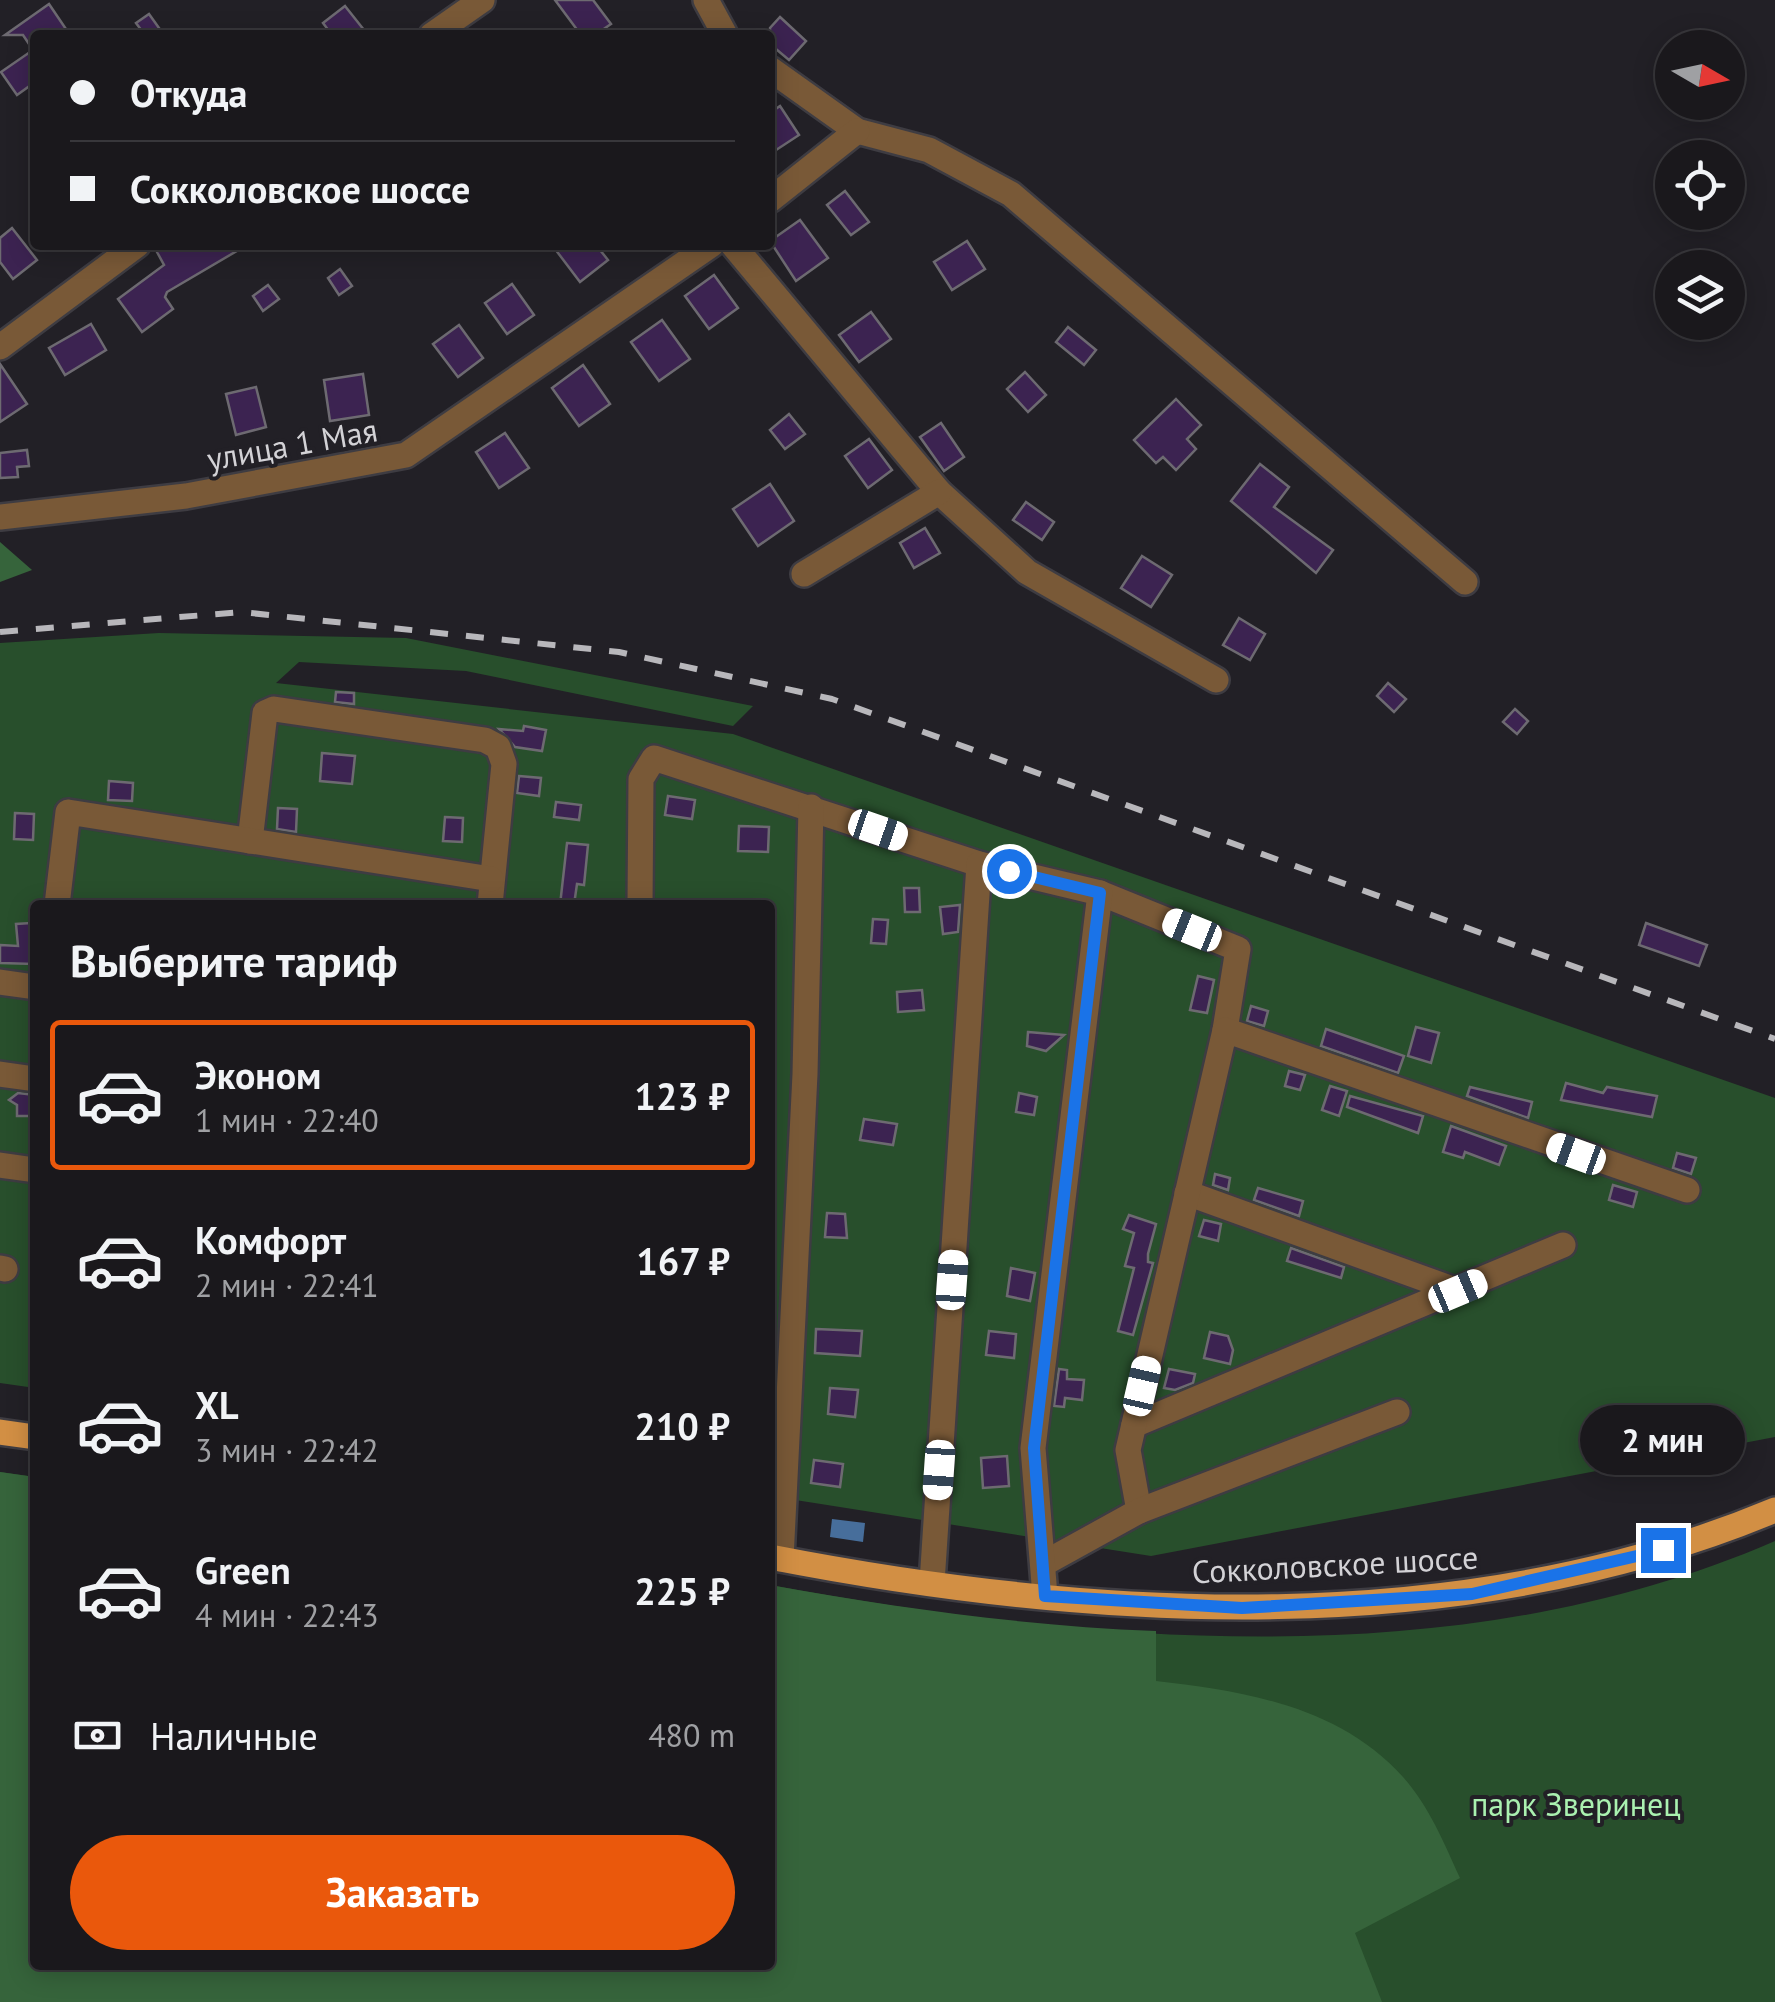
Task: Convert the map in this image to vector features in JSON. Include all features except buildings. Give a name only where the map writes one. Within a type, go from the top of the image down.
[{"type":"main road","points":[[0,1432],[30,1436]]},
{"type":"main road","name":"Сокколовское шоссе","points":[[776,1558],[1045,1596],[1242,1608],[1472,1594],[1701,1541],[1775,1510]]},
{"type":"street","points":[[439,30],[482,0]]},
{"type":"street","points":[[706,0],[722,30]]},
{"type":"street","points":[[775,73],[857,131],[929,150],[1011,194],[1465,582]]},
{"type":"street","points":[[775,196],[857,131]]},
{"type":"street","points":[[0,347],[131,250]]},
{"type":"street","name":"улица 1 Мая","points":[[0,517],[186,496],[406,456],[704,250]]},
{"type":"street","points":[[737,250],[940,492],[1027,572],[1216,680]]},
{"type":"street","points":[[804,574],[940,492]]},
{"type":"street","points":[[250,841],[261,723],[265,713],[274,709],[485,740],[498,747],[504,764],[490,900]]},
{"type":"street","points":[[640,900],[642,779],[654,758],[979,864],[1100,893],[1238,950],[1226,1030],[1128,1450],[1139,1511]]},
{"type":"street","points":[[776,1558],[804,1094],[811,807]]},
{"type":"street","points":[[59,900],[68,812],[491,879]]},
{"type":"street","points":[[932,1583],[979,864]]},
{"type":"street","points":[[1045,1596],[1034,1448],[1100,893]]},
{"type":"street","points":[[0,982],[30,986]]},
{"type":"street","points":[[1226,1030],[1687,1190]]},
{"type":"street","points":[[0,1074],[30,1078]]},
{"type":"street","points":[[0,1165],[30,1169]]},
{"type":"street","points":[[1187,1193],[1458,1291]]},
{"type":"street","points":[[1134,1425],[1563,1245]]},
{"type":"street","points":[[1042,1564],[1139,1511],[1397,1412]]},
{"type":"green space","points":[[0,542],[32,570],[0,582]]},
{"type":"green space","points":[[159,633],[406,638],[753,706],[733,726],[466,671],[299,662],[276,683],[733,734],[1775,1098],[1775,1437],[1151,1556],[775,1497],[775,900],[30,900],[30,1387],[0,1383],[0,643]]},
{"type":"green space","name":"парк Зверинец","points":[[0,1472],[30,1476],[30,1970],[775,1970],[775,1586],[1021,1623],[1150,1633],[1278,1636],[1406,1631],[1532,1614],[1655,1584],[1775,1541],[1775,2002],[0,2002]]},
{"type":"green space","points":[[0,1472],[30,1476],[30,1970],[775,1970],[775,1586],[962,1615],[1156,1631],[1156,1681],[1223,1690],[1289,1706],[1350,1733],[1378,1753],[1421,1800],[1460,1878],[1355,1933],[1382,2002],[0,2002]]},
{"type":"water","points":[[832,1519],[865,1523],[863,1542],[830,1537]]},
{"type":"railway","points":[[0,632],[241,612],[619,652],[832,699],[1775,1039]]},
{"type":"route","points":[[1009,871],[1100,893],[1034,1448],[1045,1596],[1242,1608],[1472,1594],[1663,1550]]}]
